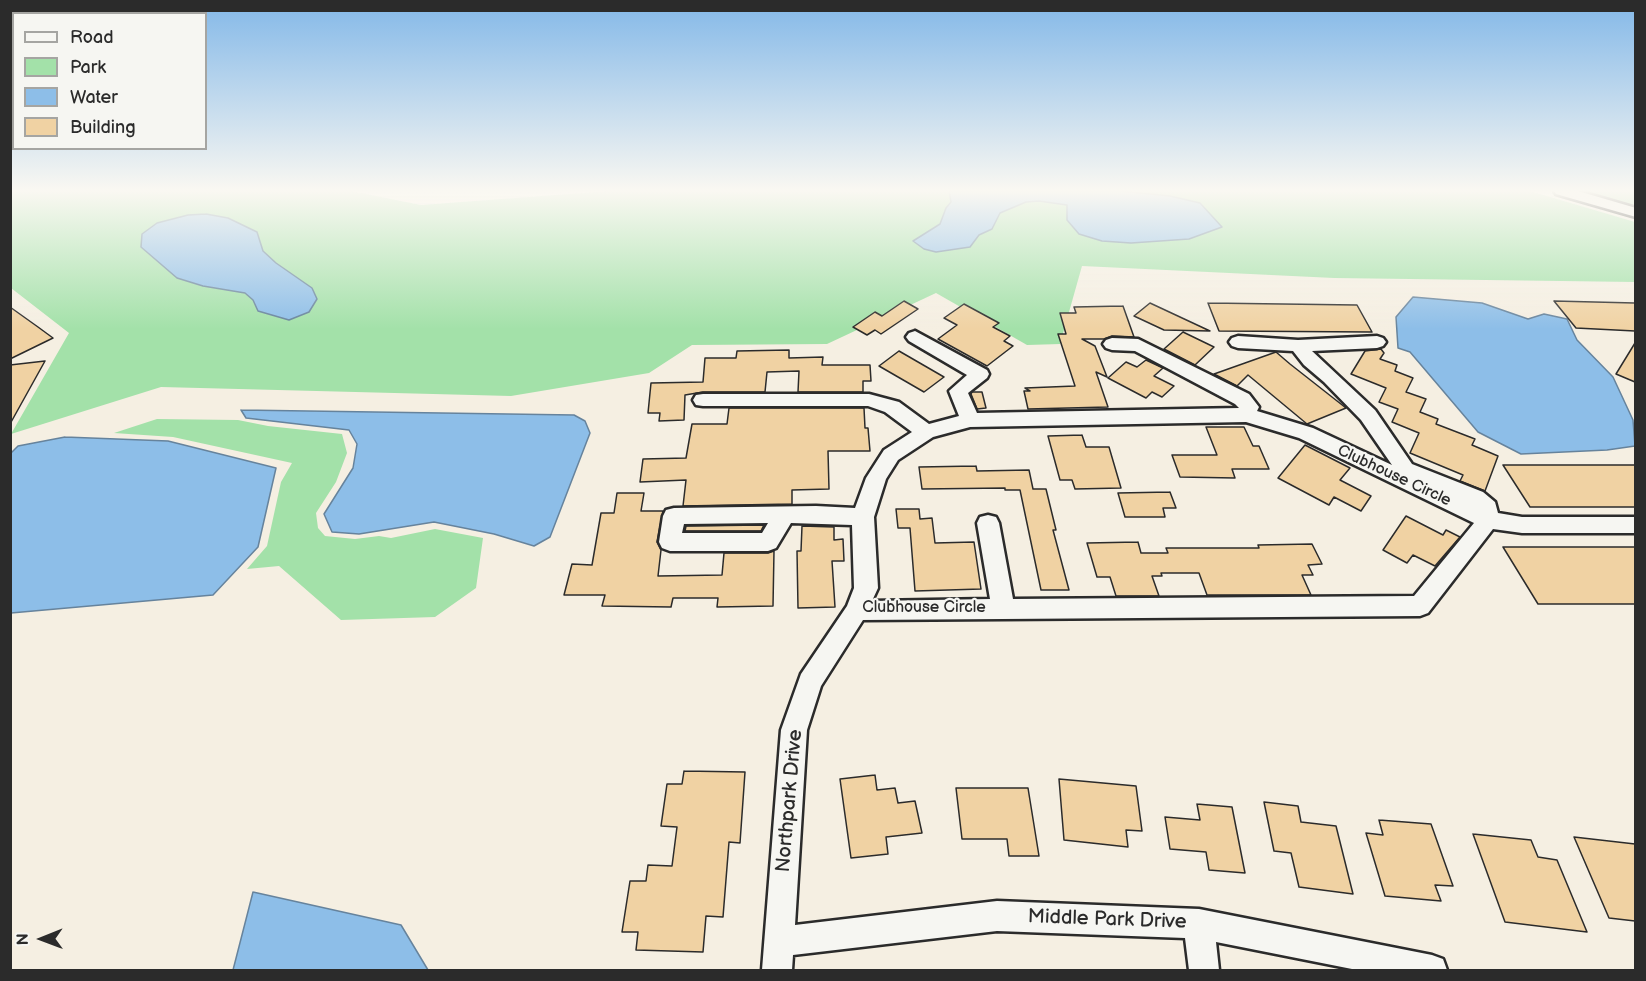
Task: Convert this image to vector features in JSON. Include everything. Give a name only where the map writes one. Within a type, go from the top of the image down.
[{"type":"street","points":[[915,337],[980,374],[958,391],[970,420]]},
{"type":"street","points":[[1238,342],[1298,346],[1377,342]]},
{"type":"street","points":[[1112,344],[1138,345],[1227,391],[1242,399],[1249,407],[1246,415]]},
{"type":"street","points":[[1298,346],[1310,361],[1331,378],[1368,415],[1405,469],[1476,498],[1487,508],[1488,520]]},
{"type":"street","points":[[703,400],[869,400],[892,407],[926,432]]},
{"type":"street","name":"Clubhouse Circle","points":[[1488,520],[1420,606],[856,611],[866,588],[863,517],[876,478],[891,455],[926,432],[970,420],[1246,415],[1306,433],[1488,520],[1522,525],[1635,525]]},
{"type":"street","points":[[784,515],[863,517]]},
{"type":"street","points":[[988,523],[1003,608]]},
{"type":"street","name":"Northpark Drive","points":[[777,956],[794,730],[810,682],[856,611]]},
{"type":"street","name":"Middle Park Drive","points":[[777,956],[997,916],[1199,924],[1432,970]]},
{"type":"street","points":[[1199,924],[1204,970]]},
{"type":"green space","points":[[11,237],[1635,237],[1635,282],[1334,278],[1082,266],[1060,344],[1027,345],[936,293],[827,344],[692,345],[649,373],[511,396],[161,387],[11,434],[69,333],[11,288]]},
{"type":"green space","points":[[157,419],[238,420],[268,426],[342,434],[347,453],[336,482],[316,513],[318,528],[325,536],[355,539],[379,536],[391,538],[435,529],[483,538],[476,588],[435,617],[341,620],[279,566],[247,569],[267,546],[281,482],[292,463],[173,437],[114,433]]},
{"type":"water","points":[[142,237],[259,237],[263,251],[312,288],[317,299],[309,312],[289,320],[258,311],[253,300],[245,293],[203,286],[177,278],[141,247]]},
{"type":"water","points":[[920,237],[978,237],[970,247],[936,252],[924,249],[913,241]]},
{"type":"water","points":[[1088,237],[1195,237],[1131,243],[1102,241]]},
{"type":"water","points":[[1413,297],[1482,303],[1528,319],[1544,314],[1567,319],[1577,340],[1613,377],[1633,420],[1635,446],[1607,450],[1521,454],[1478,432],[1410,352],[1398,348],[1396,317]]},
{"type":"water","points":[[241,410],[574,415],[585,421],[590,433],[550,537],[534,546],[494,534],[434,522],[359,534],[332,532],[324,514],[353,468],[357,444],[349,430],[246,418]]},
{"type":"water","points":[[65,437],[168,441],[276,468],[258,547],[213,595],[11,613],[11,453],[18,446]]},
{"type":"water","points":[[253,892],[401,925],[428,970],[233,970]]},
{"type":"building","points":[[904,301],[918,309],[881,334],[875,330],[867,335],[853,327],[875,312],[882,316]]},
{"type":"building","points":[[1554,301],[1635,303],[1635,331],[1576,328]]},
{"type":"building","points":[[1150,303],[1210,331],[1164,330],[1134,316]]},
{"type":"building","points":[[1208,303],[1357,305],[1372,332],[1219,331]]},
{"type":"building","points":[[964,304],[999,323],[993,327],[1010,336],[1004,341],[1013,346],[987,366],[938,339],[957,325],[944,318]]},
{"type":"building","points":[[1123,306],[1134,337],[1112,336],[1104,339],[1082,339],[1095,346],[1107,377],[1096,372],[1108,407],[1028,409],[1024,391],[1030,391],[1025,388],[1075,386],[1058,334],[1066,334],[1060,313],[1076,313],[1074,307]]},
{"type":"building","points":[[10,307],[38,327],[53,338],[10,359]]},
{"type":"building","points":[[1183,332],[1214,347],[1195,365],[1164,349]]},
{"type":"building","points":[[1635,343],[1635,382],[1616,374]]},
{"type":"building","points":[[1381,349],[1384,353],[1380,359],[1397,365],[1395,371],[1413,378],[1406,392],[1426,399],[1420,412],[1438,419],[1436,424],[1475,439],[1472,445],[1498,456],[1485,491],[1460,481],[1463,475],[1410,453],[1419,433],[1392,422],[1398,409],[1379,402],[1386,388],[1351,374],[1365,351]]},
{"type":"building","points":[[789,350],[789,358],[823,357],[822,365],[870,365],[871,381],[863,381],[863,392],[798,392],[799,371],[767,372],[765,392],[703,392],[685,395],[684,420],[659,421],[660,413],[648,413],[651,383],[703,382],[705,358],[736,358],[737,351]]},
{"type":"building","points":[[899,351],[944,377],[924,392],[879,366]]},
{"type":"building","points":[[1276,352],[1346,408],[1307,424],[1248,375],[1237,386],[1214,374]]},
{"type":"building","points":[[1146,360],[1163,368],[1154,376],[1174,386],[1162,397],[1152,392],[1146,398],[1108,378],[1126,362],[1137,367]]},
{"type":"building","points":[[45,361],[10,424],[10,365]]},
{"type":"building","points":[[972,392],[982,392],[986,408],[977,409]]},
{"type":"building","points":[[729,408],[864,408],[870,451],[828,451],[829,489],[792,490],[792,504],[683,506],[686,480],[640,482],[643,459],[686,458],[692,424],[727,424]]},
{"type":"building","points":[[1206,427],[1244,427],[1253,446],[1259,446],[1269,469],[1232,469],[1235,478],[1180,477],[1172,455],[1217,455]]},
{"type":"building","points":[[1082,435],[1086,447],[1109,447],[1121,488],[1075,489],[1072,480],[1060,480],[1048,436]]},
{"type":"building","points":[[1305,445],[1350,468],[1340,480],[1371,496],[1361,511],[1334,497],[1329,505],[1278,478]]},
{"type":"building","points":[[1503,465],[1635,465],[1635,507],[1530,507]]},
{"type":"building","points":[[976,466],[977,471],[1029,470],[1033,489],[1046,489],[1056,530],[1053,530],[1069,590],[1041,590],[1020,490],[1005,490],[1005,488],[922,489],[919,467]]},
{"type":"building","points":[[1170,492],[1176,508],[1163,508],[1165,517],[1125,517],[1118,493]]},
{"type":"building","points":[[617,493],[644,493],[641,511],[663,511],[657,542],[661,550],[658,576],[722,575],[724,553],[774,551],[773,606],[717,607],[718,598],[673,598],[671,607],[602,606],[605,595],[564,595],[572,564],[592,565],[601,513],[614,513]]},
{"type":"building","points":[[896,509],[919,509],[920,519],[932,518],[935,543],[974,542],[981,589],[915,591],[910,528],[898,528]]},
{"type":"building","points":[[1406,516],[1443,535],[1446,530],[1460,537],[1435,566],[1413,555],[1407,563],[1383,550]]},
{"type":"building","points":[[764,525],[761,531],[685,531],[686,526]]},
{"type":"building","points":[[802,526],[834,527],[834,540],[843,539],[844,561],[832,561],[835,607],[798,608],[797,551],[801,551]]},
{"type":"building","points":[[1138,542],[1141,553],[1168,553],[1166,548],[1259,548],[1258,545],[1312,544],[1322,564],[1308,565],[1313,575],[1302,575],[1311,595],[1207,595],[1199,573],[1161,573],[1162,576],[1152,576],[1159,596],[1116,596],[1110,577],[1097,577],[1087,543]]},
{"type":"building","points":[[1503,547],[1635,547],[1635,604],[1538,604]]},
{"type":"building","points":[[684,771],[745,772],[740,843],[729,842],[723,917],[706,916],[703,952],[636,950],[638,932],[622,932],[630,881],[646,881],[648,865],[672,866],[677,827],[661,826],[667,784],[682,784]]},
{"type":"building","points":[[875,775],[877,790],[895,788],[898,803],[915,801],[922,833],[886,837],[888,854],[851,858],[840,779]]},
{"type":"building","points":[[1059,779],[1136,786],[1142,831],[1126,830],[1128,847],[1064,840]]},
{"type":"building","points":[[956,788],[1028,788],[1039,856],[1009,856],[1007,839],[962,839]]},
{"type":"building","points":[[1264,802],[1298,806],[1301,822],[1336,826],[1353,894],[1299,887],[1291,853],[1274,851]]},
{"type":"building","points":[[1197,804],[1232,807],[1245,873],[1209,870],[1206,852],[1170,849],[1165,817],[1200,820]]},
{"type":"building","points":[[1379,820],[1431,824],[1453,886],[1435,885],[1441,901],[1385,896],[1366,833],[1383,835]]},
{"type":"building","points":[[1473,834],[1531,840],[1538,857],[1557,860],[1587,932],[1505,922]]},
{"type":"building","points":[[1574,837],[1635,844],[1635,921],[1609,918]]}]
